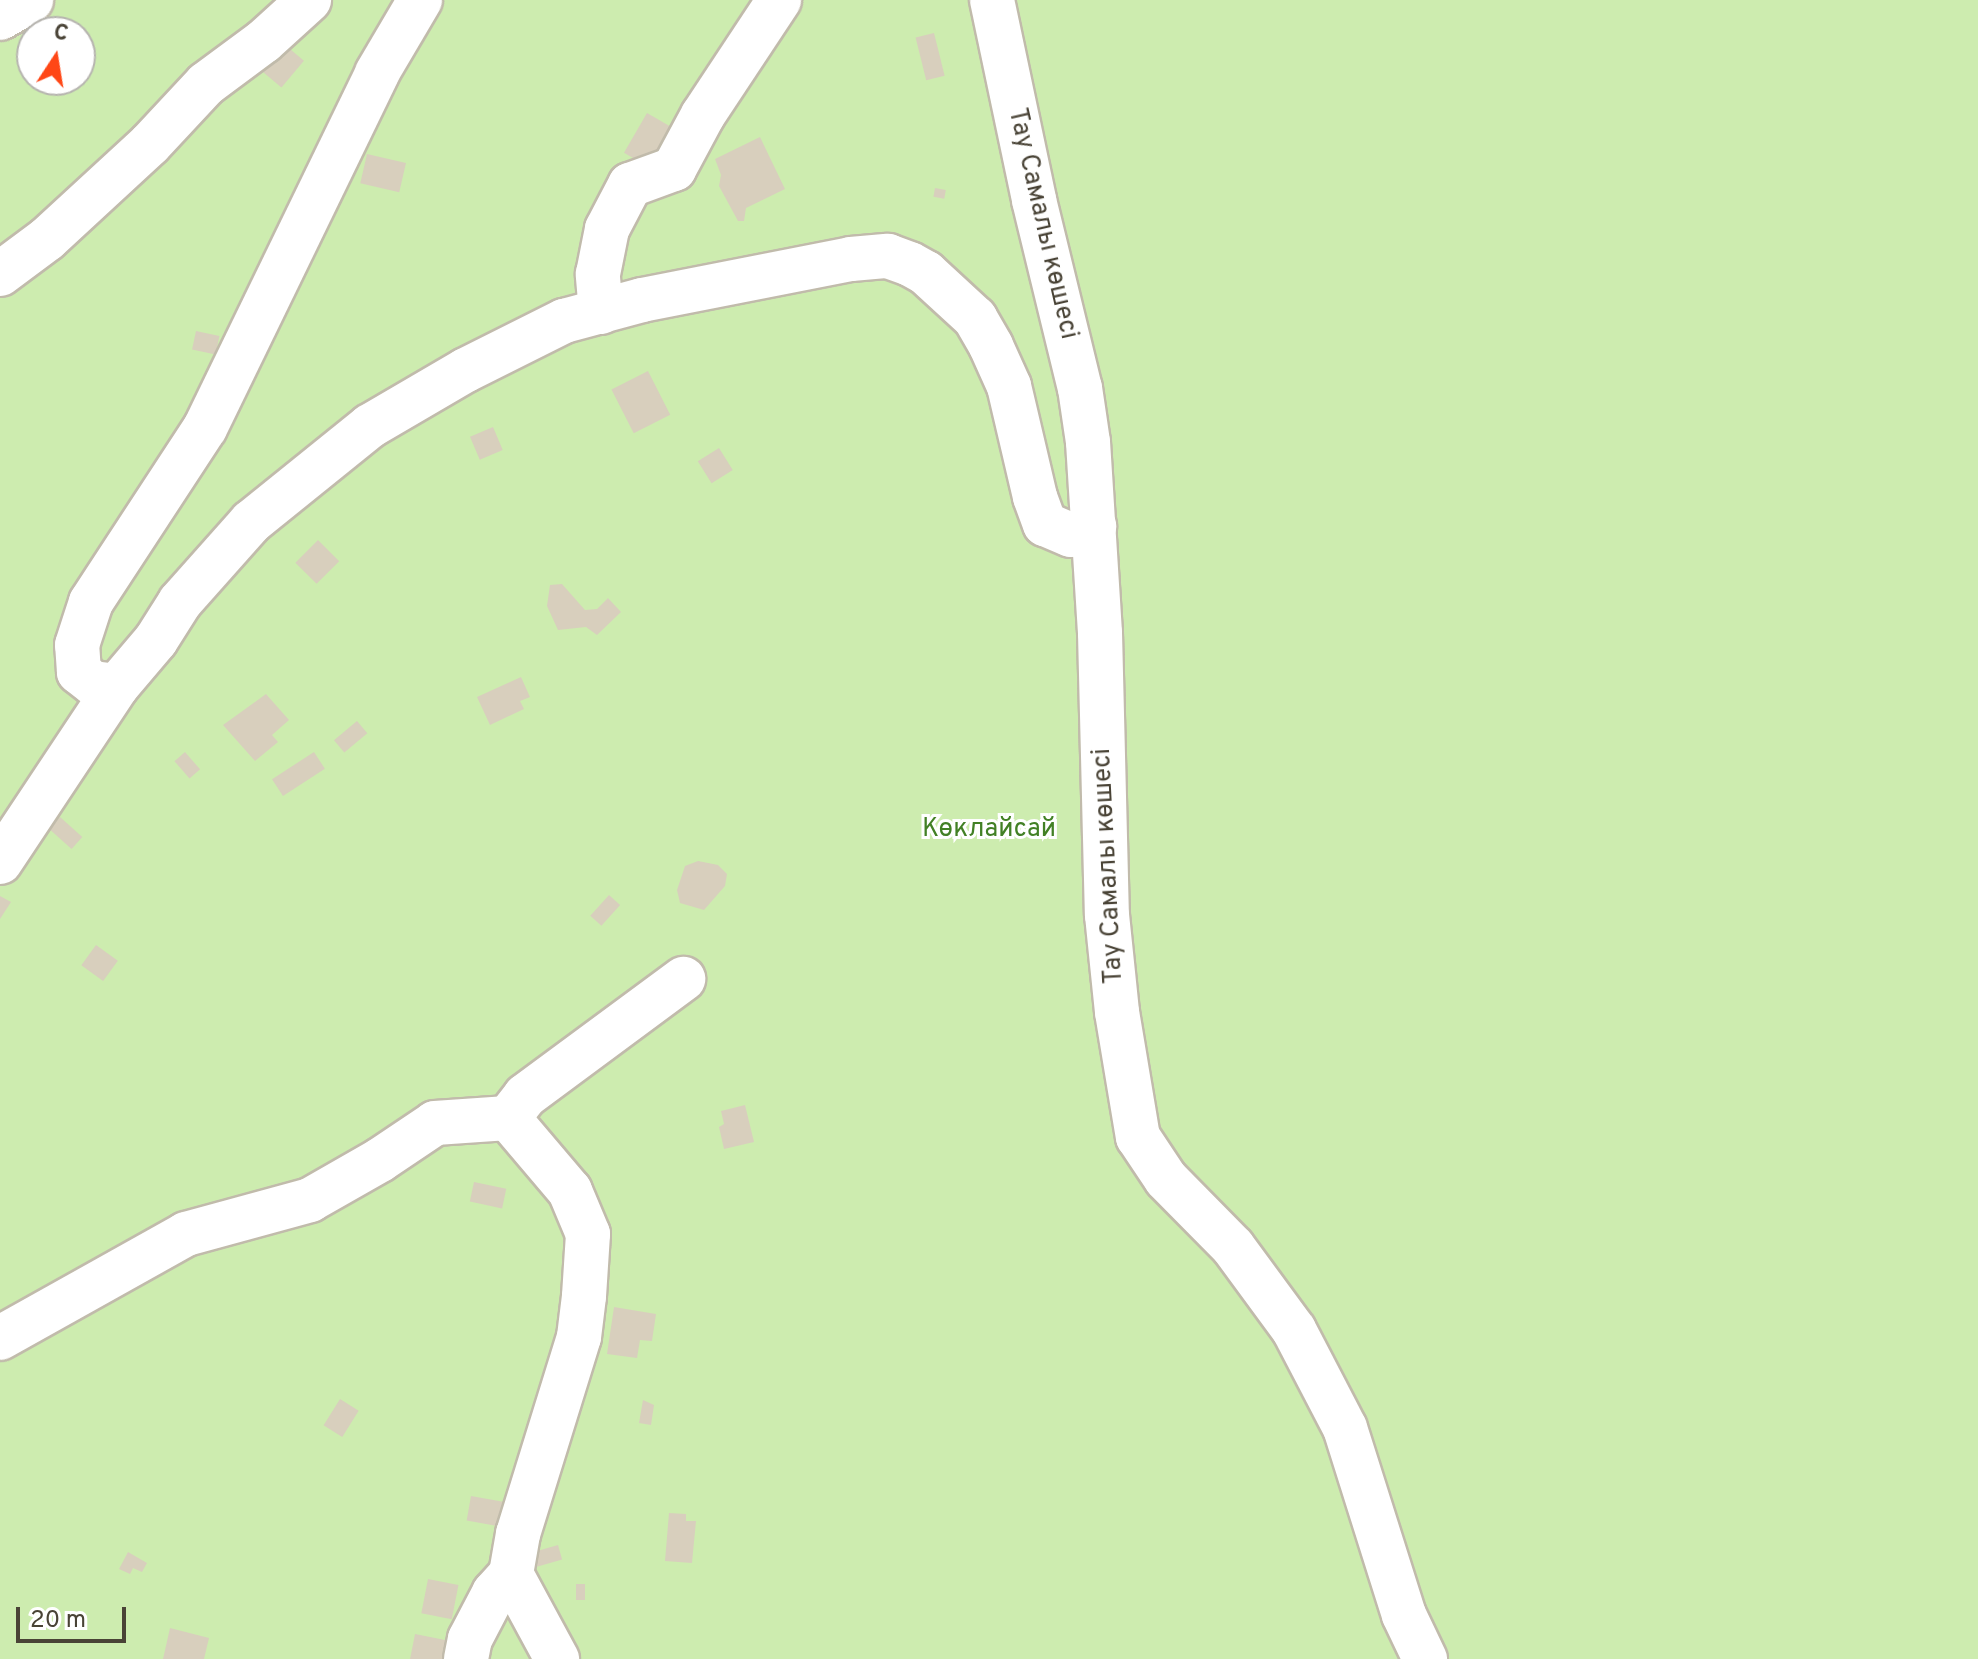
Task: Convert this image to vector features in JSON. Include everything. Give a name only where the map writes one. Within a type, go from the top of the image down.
[{"type":"street","points":[[0,18],[31,0]]},
{"type":"street","points":[[0,274],[59,229],[150,144],[206,84],[264,41],[309,0]]},
{"type":"street","points":[[117,686],[93,683],[79,672],[77,645],[91,602],[205,428],[377,73],[420,0]]},
{"type":"street","points":[[601,312],[598,274],[607,229],[630,185],[674,169],[703,115],[779,0]]},
{"type":"street","name":"Тау Самалы көшесі","points":[[992,0],[1034,200],[1080,388],[1094,526],[1107,915],[1117,1012],[1138,1137],[1166,1179],[1233,1247],[1294,1330],[1345,1428],[1404,1615],[1425,1659]]},
{"type":"street","points":[[0,862],[117,686],[156,640],[180,602],[251,522],[370,426],[480,363],[564,321],[851,259],[888,256],[910,264],[926,273],[975,318],[991,346],[1009,386],[1035,497],[1045,524],[1071,535],[1094,526]]},
{"type":"street","points":[[7,1341],[186,1234],[310,1200],[380,1160],[435,1123],[508,1118],[525,1096],[683,979]]},
{"type":"street","points":[[466,1659],[470,1639],[494,1593],[511,1574],[518,1534],[579,1337],[588,1234],[570,1191],[508,1118]]},
{"type":"street","points":[[511,1574],[557,1659]]},
{"type":"green space","name":"Көклайсай","points":[[0,0],[1978,0],[1978,1659],[0,1659]]},
{"type":"building","points":[[934,33],[945,76],[926,80],[916,38]]},
{"type":"building","points":[[284,44],[304,61],[281,88],[262,71]]},
{"type":"building","points":[[647,113],[676,130],[653,170],[624,153]]},
{"type":"building","points":[[760,137],[785,189],[746,208],[744,221],[738,221],[719,186],[721,175],[715,159]]},
{"type":"building","points":[[367,154],[406,163],[399,192],[360,183]]},
{"type":"building","points":[[935,188],[946,190],[944,199],[933,197]]},
{"type":"building","points":[[196,331],[219,336],[216,355],[192,350]]},
{"type":"building","points":[[648,371],[670,415],[634,433],[611,390]]},
{"type":"building","points":[[493,427],[503,450],[480,460],[470,437]]},
{"type":"building","points":[[719,448],[733,470],[712,483],[698,461]]},
{"type":"building","points":[[318,540],[339,561],[317,584],[295,563]]},
{"type":"building","points":[[562,584],[585,610],[597,609],[608,598],[621,612],[597,635],[586,627],[558,630],[547,606],[550,585]]},
{"type":"building","points":[[521,677],[530,697],[520,701],[524,709],[490,725],[477,697]]},
{"type":"building","points":[[266,694],[289,720],[272,735],[278,742],[255,761],[223,725]]},
{"type":"building","points":[[357,721],[367,733],[344,753],[334,740]]},
{"type":"building","points":[[185,752],[200,769],[190,779],[174,761]]},
{"type":"building","points":[[314,752],[325,769],[283,796],[272,779]]},
{"type":"building","points":[[60,817],[82,837],[72,849],[49,829]]},
{"type":"building","points":[[698,861],[718,865],[727,874],[725,886],[704,910],[680,903],[677,890],[685,866]]},
{"type":"building","points":[[609,895],[620,905],[601,926],[590,916]]},
{"type":"building","points":[[0,896],[11,902],[0,919]]},
{"type":"building","points":[[96,945],[118,961],[103,981],[81,965]]},
{"type":"building","points":[[745,1105],[754,1142],[724,1149],[719,1127],[724,1124],[721,1111]]},
{"type":"building","points":[[474,1182],[506,1189],[502,1208],[470,1202]]},
{"type":"building","points":[[614,1307],[656,1314],[652,1341],[640,1340],[637,1358],[607,1354]]},
{"type":"building","points":[[340,1399],[359,1411],[342,1437],[324,1425]]},
{"type":"building","points":[[643,1400],[654,1405],[651,1425],[639,1423]]},
{"type":"building","points":[[471,1496],[504,1502],[500,1527],[467,1521]]},
{"type":"building","points":[[669,1513],[686,1514],[686,1521],[696,1521],[692,1563],[665,1561]]},
{"type":"building","points":[[558,1545],[562,1559],[535,1567],[531,1553]]},
{"type":"building","points":[[128,1552],[147,1563],[142,1572],[133,1568],[130,1574],[119,1569]]},
{"type":"building","points":[[428,1579],[458,1585],[452,1619],[421,1613]]},
{"type":"building","points":[[576,1584],[585,1584],[585,1600],[576,1600]]},
{"type":"building","points":[[170,1628],[209,1638],[204,1659],[163,1659]]},
{"type":"building","points":[[415,1634],[450,1641],[446,1659],[410,1659]]}]
